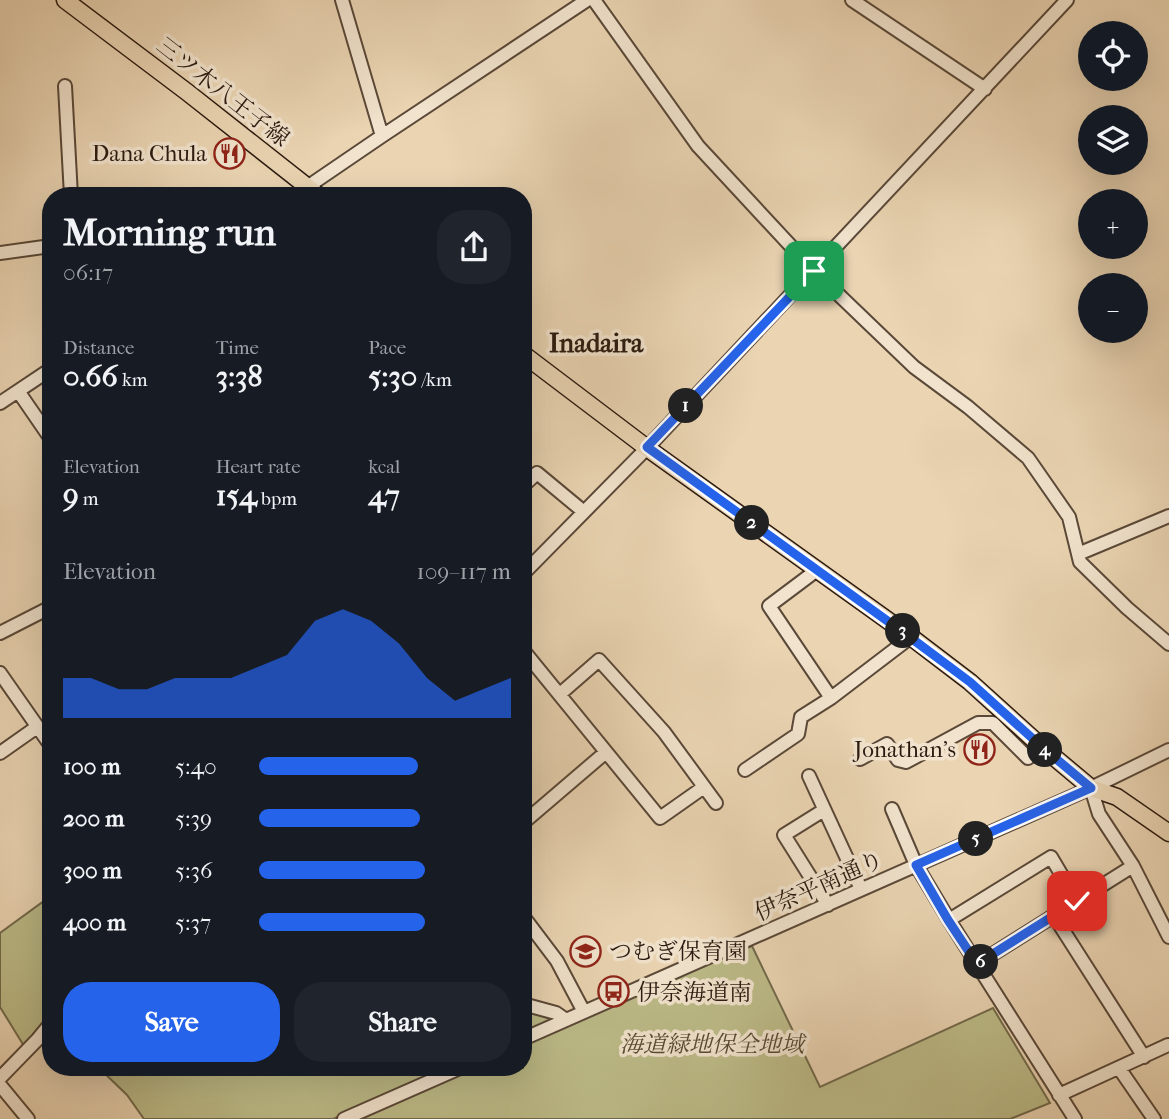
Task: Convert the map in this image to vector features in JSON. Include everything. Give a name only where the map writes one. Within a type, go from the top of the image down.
[{"type":"main road","name":"三ツ木八王子線","points":[[65,0],[187,92],[300,187]]},
{"type":"main road","points":[[532,361],[970,682],[1091,788],[1117,797],[1169,833]]},
{"type":"street","points":[[342,0],[382,136]]},
{"type":"street","points":[[315,187],[382,136],[587,0]]},
{"type":"street","points":[[594,0],[698,146],[814,271],[914,367],[968,407],[1028,458],[1069,517],[1080,562],[1169,644]]},
{"type":"street","points":[[852,0],[985,89]]},
{"type":"street","points":[[532,565],[814,271],[1067,0]]},
{"type":"street","points":[[65,86],[71,187]]},
{"type":"street","points":[[0,253],[42,247]]},
{"type":"street","points":[[0,403],[42,375]]},
{"type":"street","points":[[18,391],[42,426]]},
{"type":"street","points":[[532,478],[537,473],[584,512]]},
{"type":"street","points":[[1078,554],[1169,516]]},
{"type":"street","points":[[817,570],[769,606],[831,698]]},
{"type":"street","points":[[0,634],[42,612]]},
{"type":"street","points":[[745,770],[798,734],[801,717],[911,638]]},
{"type":"street","points":[[560,694],[598,660],[664,732],[716,803]]},
{"type":"street","points":[[532,661],[660,818],[704,787]]},
{"type":"street","points":[[0,673],[42,734]]},
{"type":"street","points":[[860,759],[887,744],[898,760],[906,762],[978,723],[993,723],[1028,758],[1042,747]]},
{"type":"street","points":[[0,752],[37,727]]},
{"type":"street","name":"伊奈平南通り","points":[[532,1035],[1091,788],[1169,750]]},
{"type":"street","points":[[532,815],[606,752]]},
{"type":"street","points":[[808,776],[861,890]]},
{"type":"street","points":[[1091,788],[1099,814],[1133,866],[1169,937]]},
{"type":"street","points":[[892,809],[916,865],[948,920],[1075,1119]]},
{"type":"street","points":[[824,810],[784,835],[828,905]]},
{"type":"street","points":[[948,920],[1051,858],[1077,901]]},
{"type":"street","points":[[977,964],[1133,866]]},
{"type":"street","points":[[1054,916],[1144,1056]]},
{"type":"street","points":[[532,928],[557,961],[584,1012]]},
{"type":"street","points":[[532,1006],[556,1013],[566,1020]]},
{"type":"street","points":[[0,1079],[42,1034]]},
{"type":"street","points":[[1059,1095],[1168,1045]]},
{"type":"street","points":[[1119,1068],[1154,1119]]},
{"type":"street","points":[[344,1119],[442,1076]]},
{"type":"street","points":[[0,1085],[28,1119]]},
{"type":"green space","points":[[42,902],[42,1024],[24,1046],[0,1007],[0,933]]},
{"type":"green space","name":"海道緑地保全地域","points":[[752,946],[820,1087],[993,1008],[1050,1103],[1010,1119],[355,1119],[352,1111],[333,1119],[144,1119],[127,1095],[107,1076],[532,1076],[532,1013],[569,1025]]},
{"type":"place","name":"Dana Chula","points":[[230,153]]},
{"type":"place","name":"Jonathan's","points":[[979,749]]},
{"type":"place","name":"つむぎ保育園","points":[[586,951]]},
{"type":"place","name":"伊奈海道南","points":[[614,992]]},
{"type":"district","name":"Inadaira","points":[[596,343]]},
{"type":"route","points":[[814,271],[647,447],[970,682],[1091,788],[916,865],[977,964],[1077,901]]}]
